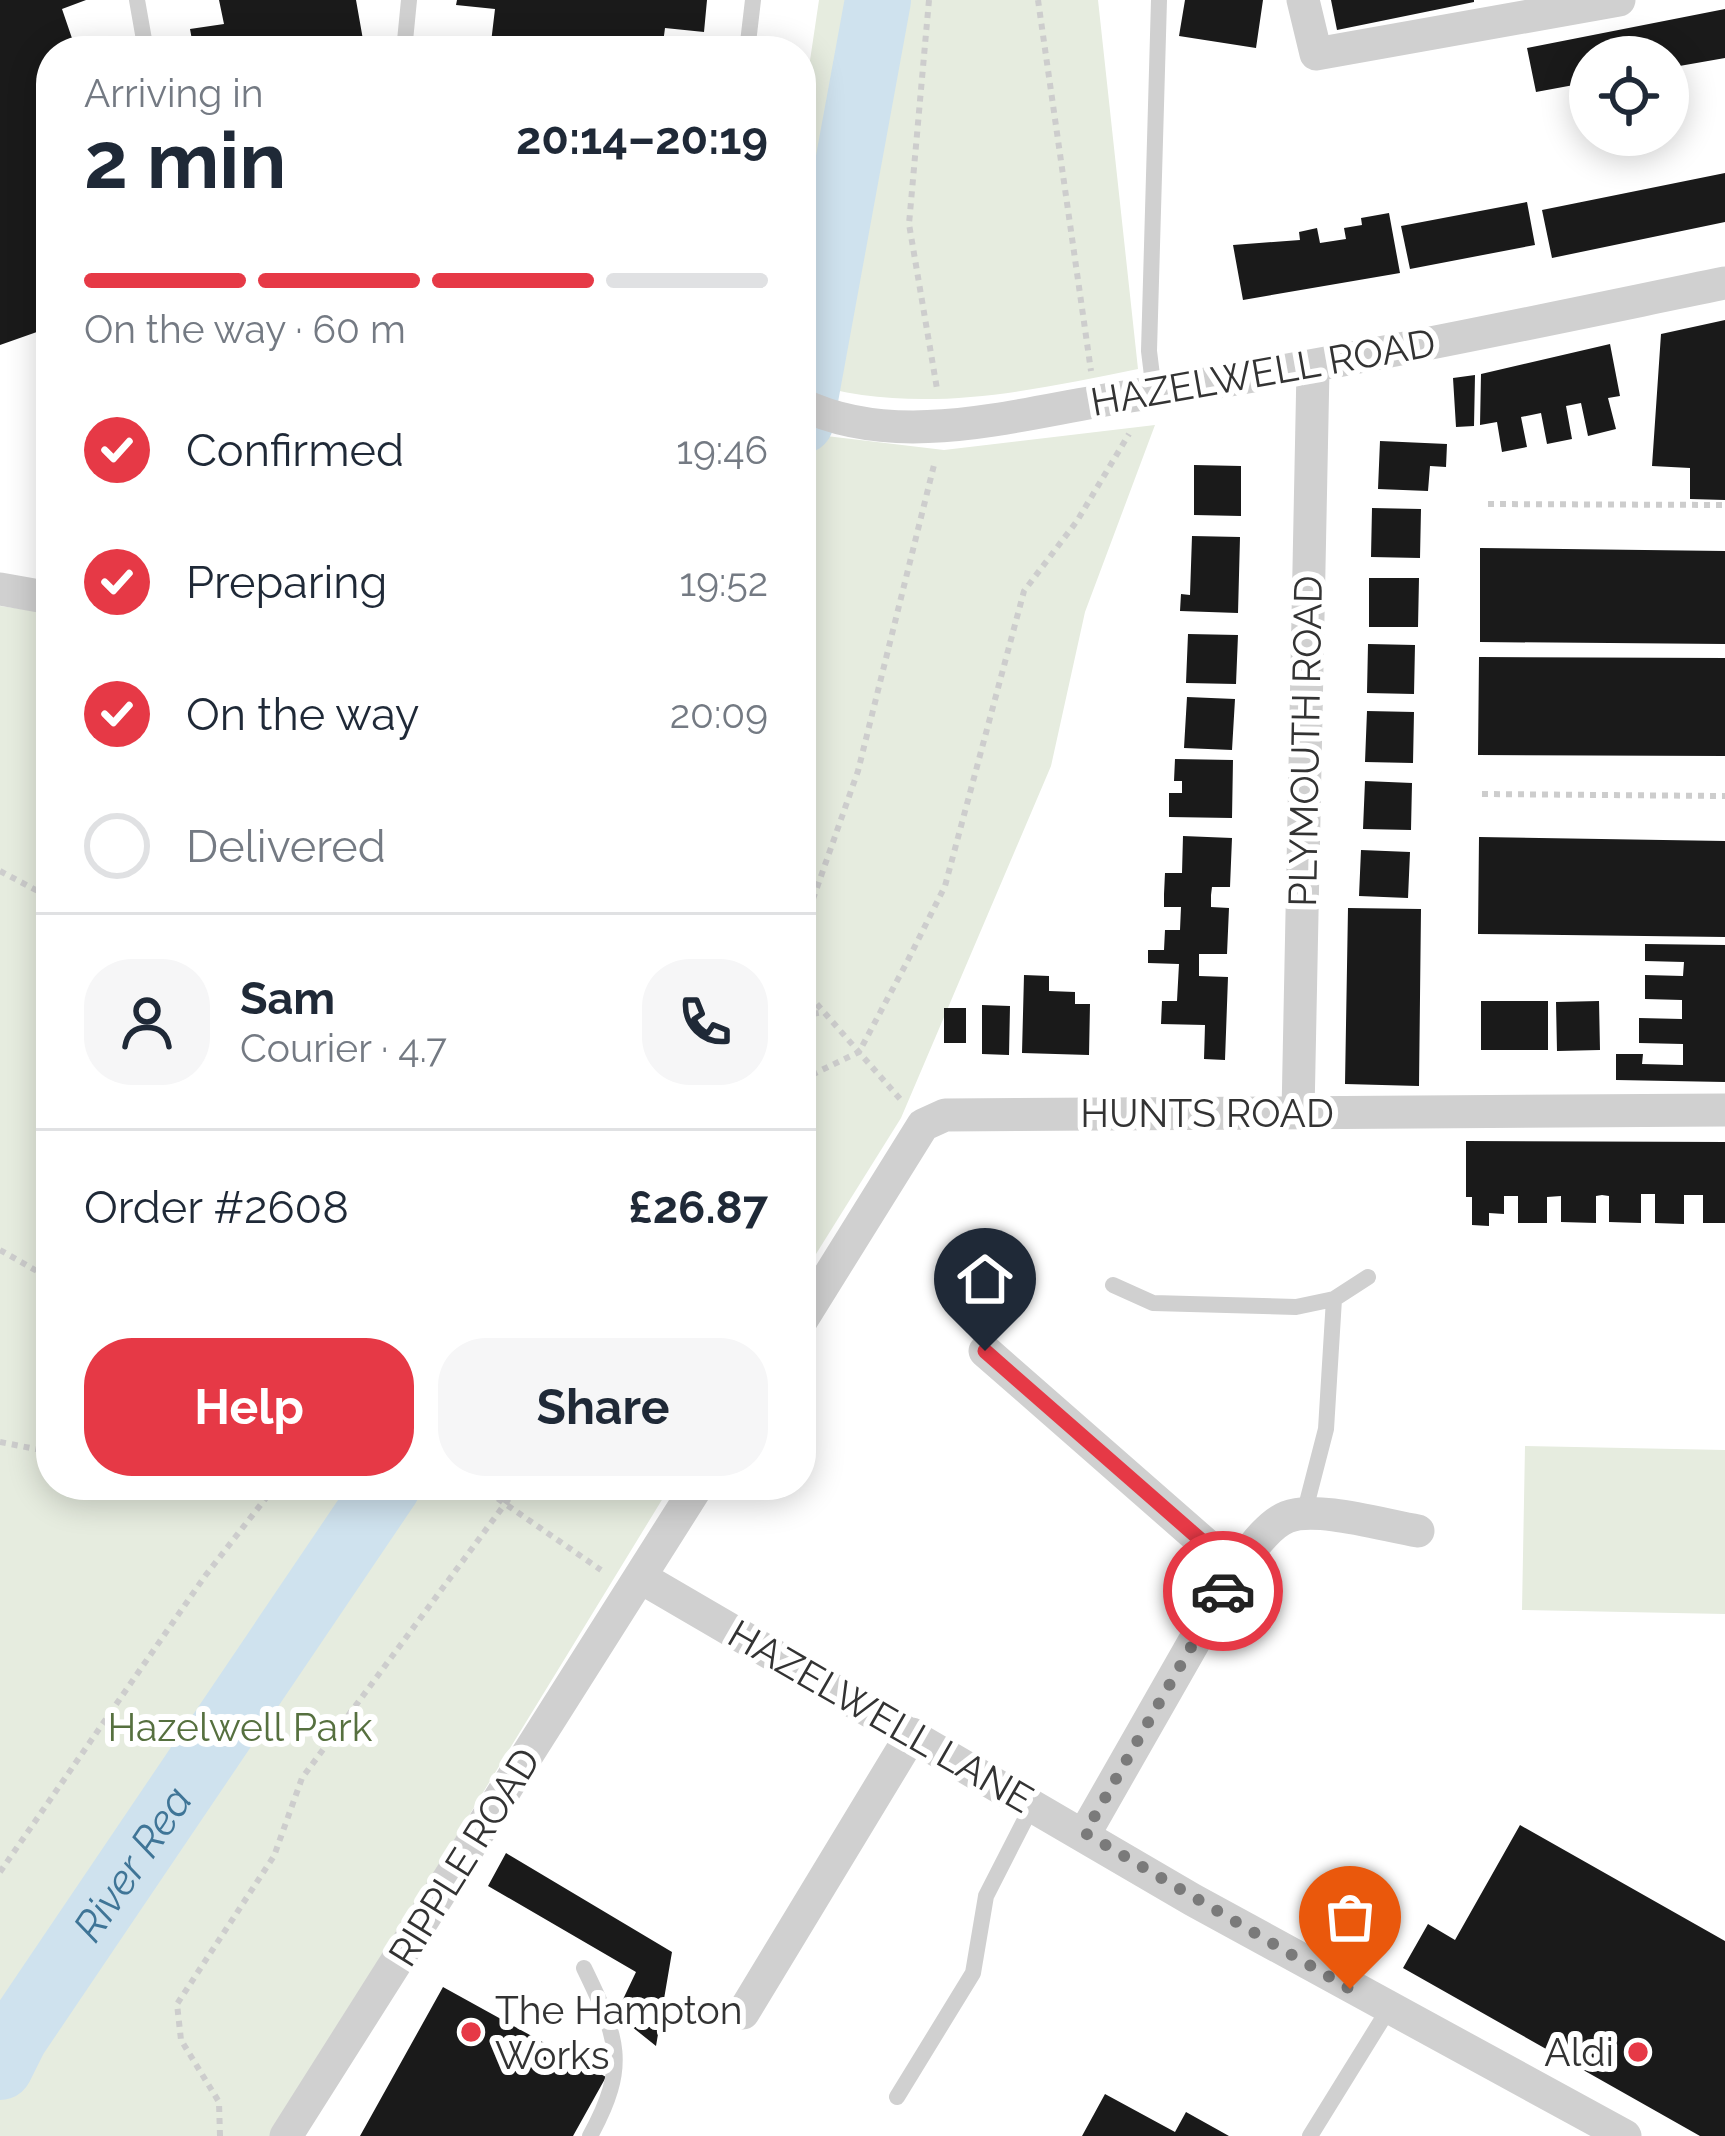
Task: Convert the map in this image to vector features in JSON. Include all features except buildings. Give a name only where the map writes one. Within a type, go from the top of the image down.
[{"type":"street","points":[[1303,0],[1316,54],[1619,0]]},
{"type":"street","name":"HAZELWELL ROAD","points":[[816,410],[943,426],[1313,369],[1725,283]]},
{"type":"street","name":"PLYMOUTH ROAD","points":[[1298,1113],[1313,369]]},
{"type":"street","points":[[0,589],[36,595]]},
{"type":"street","name":"HUNTS ROAD","points":[[923,1125],[945,1115],[1725,1110]]},
{"type":"street","points":[[816,1297],[923,1125]]},
{"type":"street","points":[[985,1351],[1235,1570]]},
{"type":"street","points":[[640,1577],[689,1500]]},
{"type":"street","points":[[1085,1833],[1235,1570],[1286,1517],[1303,1515],[1418,1531]]},
{"type":"street","name":"HAZELWELL LANE","points":[[640,1577],[1388,2010],[1625,2136]]},
{"type":"street","name":"RIPPLE ROAD","points":[[286,2136],[640,1577]]},
{"type":"street","points":[[743,2013],[912,1734]]},
{"type":"lane","points":[[137,0],[143,36]]},
{"type":"lane","points":[[406,36],[410,0]]},
{"type":"lane","points":[[748,36],[752,0]]},
{"type":"lane","points":[[1154,392],[1149,351],[1159,0]]},
{"type":"lane","points":[[1113,1285],[1153,1304],[1296,1306],[1334,1299],[1368,1277]]},
{"type":"lane","points":[[1303,1515],[1326,1429],[1334,1299]]},
{"type":"lane","points":[[897,2097],[974,1973],[986,1896],[1034,1804]]},
{"type":"lane","points":[[584,1968],[614,2034],[615,2090],[590,2136]]},
{"type":"lane","points":[[1310,2136],[1388,2010]]},
{"type":"path","points":[[816,890],[858,771],[943,426],[909,224],[929,0]]},
{"type":"path","points":[[1039,0],[1095,401]]},
{"type":"path","points":[[816,1073],[859,1052],[945,886],[1024,591],[1077,521],[1154,392]]},
{"type":"path","points":[[1488,504],[1725,505]]},
{"type":"path","points":[[1482,794],[1725,796]]},
{"type":"path","points":[[0,871],[36,890]]},
{"type":"path","points":[[816,1003],[923,1125]]},
{"type":"path","points":[[816,1013],[824,1012]]},
{"type":"path","points":[[0,1250],[36,1270]]},
{"type":"path","points":[[0,1442],[36,1449]]},
{"type":"path","points":[[0,1871],[205,1576],[263,1500]]},
{"type":"path","points":[[499,1500],[600,1570],[640,1577]]},
{"type":"path","points":[[220,2136],[219,2102],[182,2040],[177,2004],[274,1856],[302,1778],[502,1502]]},
{"type":"green space","points":[[819,0],[1098,0],[1138,369],[969,397],[885,398],[816,385],[814,36]]},
{"type":"green space","points":[[1155,425],[1085,612],[1051,766],[901,1118],[816,1254],[816,435],[944,450]]},
{"type":"green space","name":"Hazelwell Park","points":[[0,606],[36,611],[36,1500],[662,1500],[273,2136],[0,2136]]},
{"type":"green space","points":[[1525,1446],[1725,1450],[1725,1614],[1522,1610]]},
{"type":"waterway","name":"River Rea","points":[[816,339],[878,0]]},
{"type":"waterway","name":"River Rea","points":[[0,2067],[15,2037],[378,1500]]},
{"type":"way so far","points":[[1223,1591],[1085,1833],[1350,1989]]},
{"type":"place","name":"The Hampton Works","points":[[471,2032]]},
{"type":"place","name":"Aldi","points":[[1638,2052]]},
{"type":"route","points":[[985,1351],[1235,1570],[1223,1591]]}]
